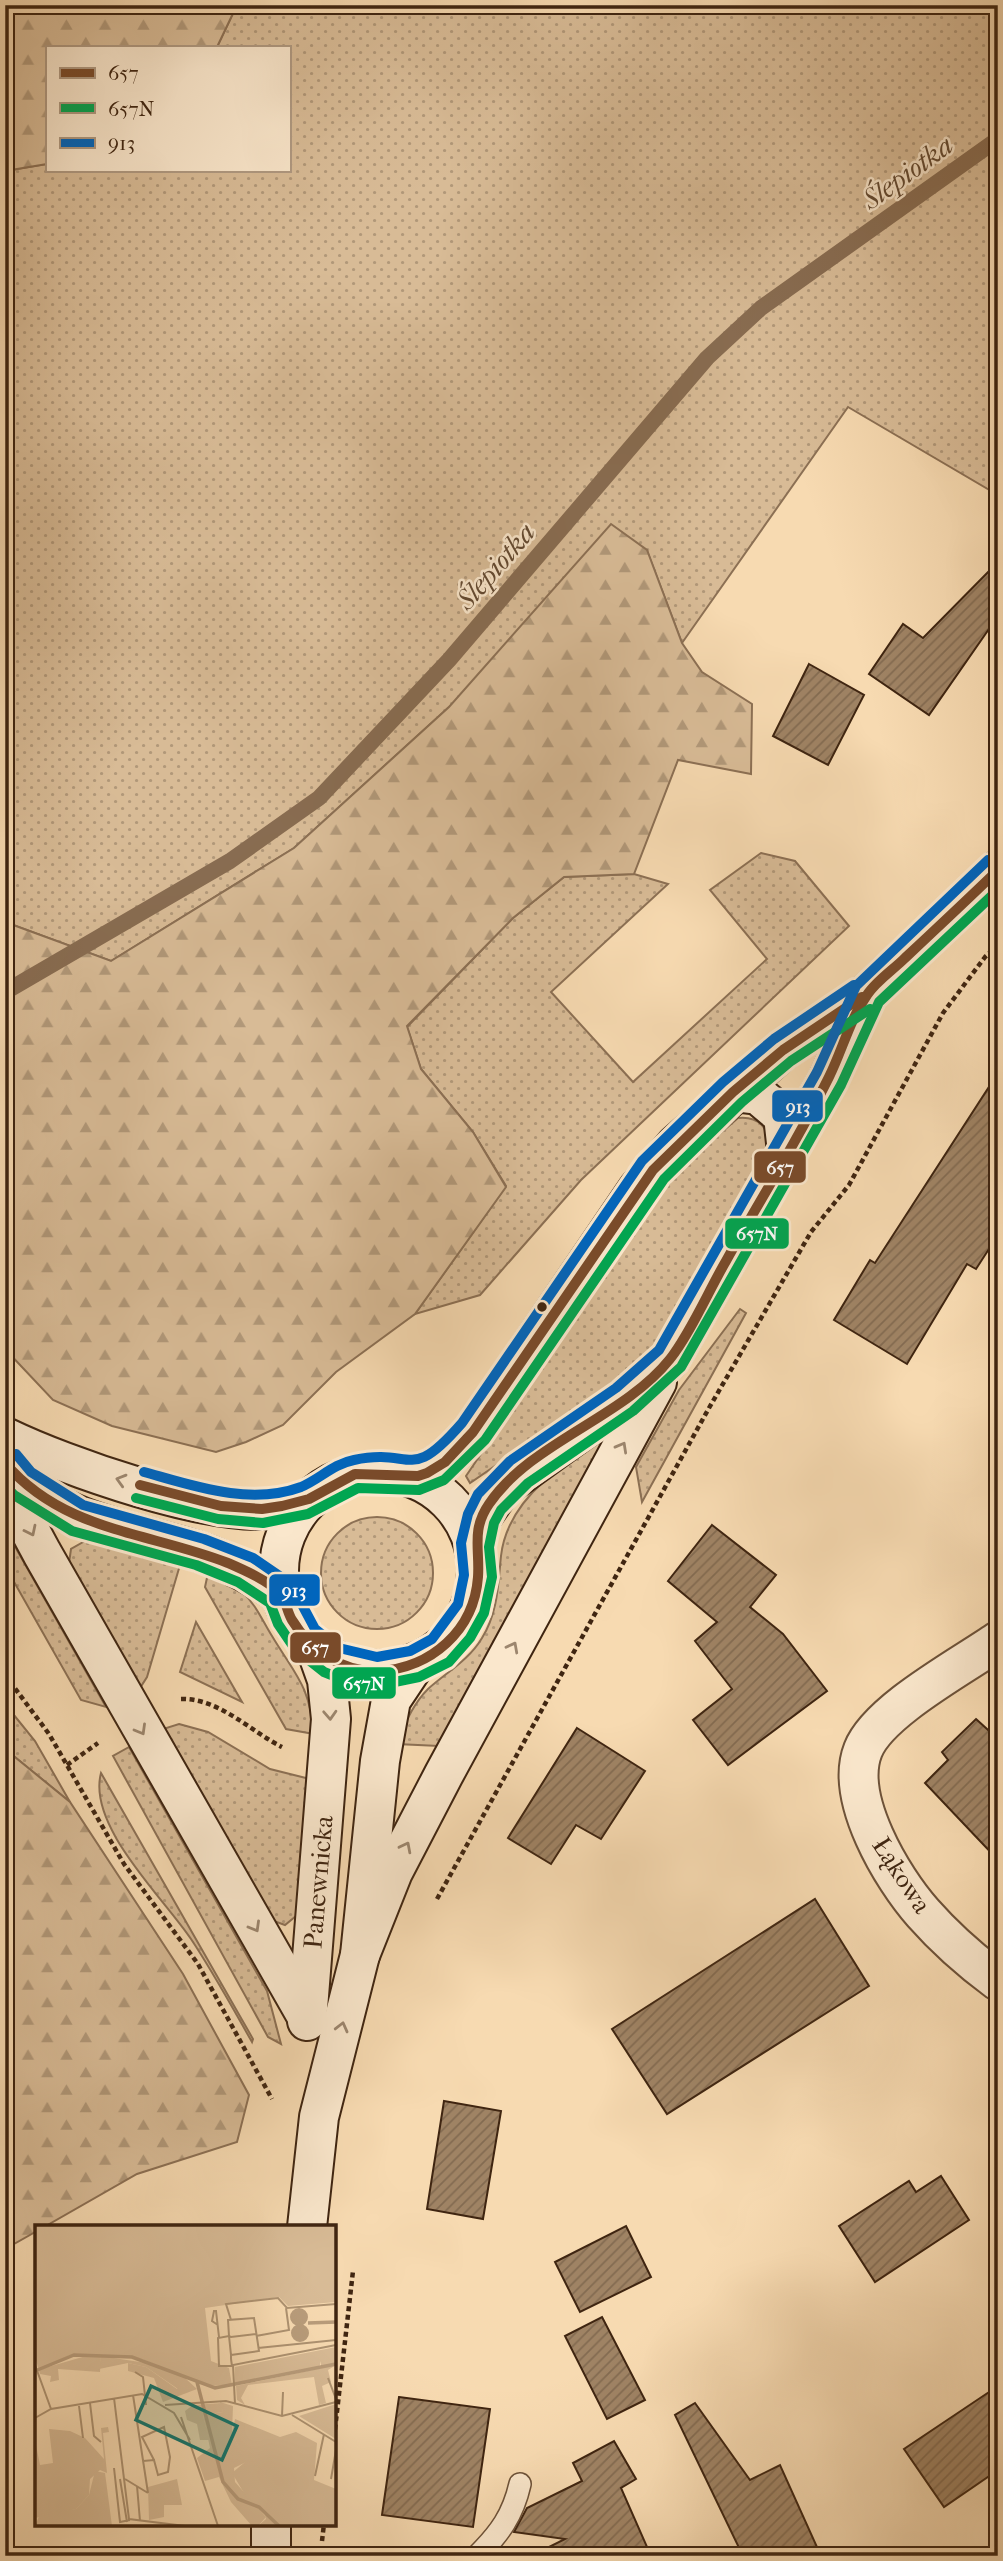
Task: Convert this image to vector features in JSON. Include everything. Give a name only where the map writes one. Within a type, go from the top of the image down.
[{"type":"street","points":[[412,1477],[429,1472],[443,1463],[473,1432],[638,1189],[676,1145],[733,1092],[794,1042],[867,994],[998,870]]},
{"type":"street","points":[[360,1955],[393,1872],[443,1774],[670,1359],[829,1077],[867,994]]},
{"type":"street","points":[[733,1092],[758,1095],[783,1116],[787,1152]]},
{"type":"street","points":[[475,1546],[454,1506],[440,1492],[412,1477],[383,1471],[356,1474],[324,1487],[307,1500],[288,1527],[281,1550],[278,1580],[290,1617],[316,1649],[349,1667],[368,1670],[401,1669],[441,1650],[459,1630],[471,1609],[478,1576],[475,1546],[481,1518],[502,1488],[625,1399],[670,1359]]},
{"type":"street","points":[[6,1455],[71,1465],[209,1505],[275,1509],[307,1500]]},
{"type":"street","points":[[6,1455],[22,1483],[77,1518],[200,1552],[245,1570],[281,1594]]},
{"type":"street","points":[[6,1455],[33,1535],[306,2015]]},
{"type":"street","name":"Łąkowa","points":[[998,1641],[890,1714],[863,1749],[857,1786],[879,1849],[922,1913],[973,1962],[998,1981]]},
{"type":"street","name":"Panewnicka","points":[[316,1649],[327,1680],[331,1719],[306,2015],[319,2117]]},
{"type":"street","name":"Panewnicka","points":[[307,2225],[319,2117],[360,1955],[380,1761],[391,1700],[415,1664]]},
{"type":"street","points":[[271,2526],[271,2556]]},
{"type":"lane","points":[[477,2556],[500,2532],[514,2509],[520,2484]]},
{"type":"path","points":[[494,1800],[709,1408],[811,1232],[849,1185],[943,1013],[998,945]]},
{"type":"path","points":[[5,1675],[43,1724],[124,1864],[198,1965],[272,2101]]},
{"type":"path","points":[[171,1700],[196,1700],[219,1709],[286,1749]]},
{"type":"path","points":[[67,1765],[97,1743]]},
{"type":"path","points":[[336,2421],[354,2271]]},
{"type":"green space","points":[[5,5],[237,5],[217,46],[46,46],[46,164],[5,171]]},
{"type":"green space","points":[[237,5],[998,5],[998,495],[848,407],[682,643],[647,551],[449,707],[294,848],[111,961],[5,922],[5,705],[14,692],[5,685],[5,171],[46,164],[46,172],[290,172],[290,46],[217,46]]},
{"type":"green space","points":[[611,524],[647,550],[682,643],[702,672],[752,704],[751,774],[678,760],[634,874],[564,877],[513,918],[407,1026],[421,1069],[473,1132],[506,1187],[415,1314],[336,1372],[283,1425],[216,1452],[112,1426],[53,1400],[5,1349],[5,922],[111,961],[294,848],[449,707]]},
{"type":"green space","points":[[761,853],[795,861],[849,926],[581,1180],[480,1295],[415,1314],[506,1186],[473,1132],[421,1069],[407,1027],[513,918],[564,877],[634,874],[668,884],[551,992],[633,1082],[767,959],[710,890]]},
{"type":"green space","points":[[738,1118],[752,1119],[762,1125],[767,1135],[767,1148],[657,1343],[640,1363],[602,1393],[470,1483],[466,1476],[653,1202],[685,1164]]},
{"type":"green space","points":[[740,1309],[746,1313],[642,1502],[636,1467],[679,1390]]},
{"type":"green space","points":[[602,1441],[605,1444],[439,1746],[397,1744],[418,1701],[428,1689],[471,1653],[482,1638],[496,1598],[505,1537],[524,1502],[552,1474]]},
{"type":"green space","points":[[377,1517],[398,1521],[417,1533],[429,1552],[433,1573],[429,1594],[417,1613],[398,1625],[377,1629],[356,1625],[337,1613],[325,1594],[321,1573],[325,1552],[337,1533],[356,1521]]},
{"type":"green space","points":[[5,1529],[106,1707],[81,1700],[5,1566]]},
{"type":"green space","points":[[85,1541],[180,1565],[147,1677],[140,1688],[69,1563],[71,1549]]},
{"type":"green space","points":[[208,1573],[237,1588],[255,1607],[300,1681],[309,1703],[314,1734],[286,1729],[205,1587]]},
{"type":"green space","points":[[196,1622],[242,1702],[180,1672]]},
{"type":"green space","points":[[5,1704],[35,1741],[70,1802],[5,1749]]},
{"type":"green space","points":[[179,1724],[208,1732],[270,1769],[310,1779],[296,1916],[285,1925],[271,1920],[163,1729]]},
{"type":"green space","points":[[129,1747],[267,1991],[281,2044],[268,2037],[113,1756]]},
{"type":"green space","points":[[5,1749],[70,1802],[183,1974],[249,2095],[237,2142],[137,2174],[48,2225],[35,2225],[35,2232],[5,2249]]},
{"type":"green space","points":[[101,1773],[253,2039],[252,2042],[191,1939],[116,1838],[105,1815],[100,1794]]},
{"type":"building","points":[[998,562],[998,616],[929,715],[869,674],[903,624],[923,638]]},
{"type":"building","points":[[809,664],[864,695],[828,765],[773,736]]},
{"type":"building","points":[[998,1073],[998,1235],[976,1269],[967,1264],[907,1364],[834,1320],[870,1260],[875,1263]]},
{"type":"building","points":[[712,1525],[776,1575],[750,1607],[783,1634],[827,1691],[728,1765],[693,1720],[732,1689],[695,1641],[717,1622],[668,1581]]},
{"type":"building","points":[[976,1719],[998,1739],[998,1860],[925,1783],[948,1760],[942,1752]]},
{"type":"building","points":[[577,1728],[645,1771],[601,1839],[576,1825],[551,1864],[508,1838]]},
{"type":"building","points":[[815,1899],[869,1986],[667,2114],[612,2029]]},
{"type":"building","points":[[444,2101],[501,2111],[483,2219],[427,2209]]},
{"type":"building","points":[[941,2176],[969,2220],[875,2282],[839,2226],[909,2181],[916,2192]]},
{"type":"building","points":[[626,2226],[651,2277],[580,2312],[555,2262]]},
{"type":"building","points":[[602,2317],[645,2400],[607,2419],[565,2336]]},
{"type":"building","points":[[998,2386],[998,2470],[944,2507],[904,2449]]},
{"type":"building","points":[[399,2397],[490,2409],[473,2527],[382,2515]]},
{"type":"building","points":[[695,2403],[750,2480],[780,2465],[821,2556],[743,2556],[675,2415]]},
{"type":"building","points":[[614,2441],[636,2479],[621,2488],[651,2556],[531,2556],[565,2539],[514,2532],[527,2508],[582,2481],[573,2463]]},
{"type":"waterway","name":"Ślepiotka","points":[[5,992],[230,861],[319,798],[449,660],[707,358],[761,308],[998,139]]},
{"type":"transit line","name":"913","points":[[16,1454],[31,1472],[83,1505],[204,1539],[253,1558],[291,1584],[315,1629],[339,1648],[377,1657],[410,1651],[432,1639],[458,1604],[464,1575],[461,1543],[468,1514],[478,1494],[510,1461],[616,1388],[659,1350],[817,1072],[856,986],[988,860]]},
{"type":"transit line","name":"657","points":[[5,1463],[28,1486],[81,1517],[228,1563],[262,1580],[280,1593],[292,1620],[308,1641],[340,1664],[366,1671],[379,1671],[416,1663],[432,1654],[459,1630],[475,1596],[478,1577],[478,1531],[483,1513],[489,1504],[507,1482],[528,1463],[628,1398],[670,1359],[692,1325],[805,1124],[867,995],[998,870]]},
{"type":"transit line","name":"657N","points":[[5,1485],[14,1495],[72,1531],[196,1565],[238,1582],[270,1603],[278,1624],[295,1649],[324,1672],[344,1680],[380,1685],[419,1677],[449,1662],[470,1638],[484,1613],[492,1577],[489,1547],[494,1523],[501,1510],[528,1483],[633,1411],[681,1367],[841,1085],[879,1002],[998,890]]},
{"type":"transit line","name":"913","points":[[144,1472],[222,1492],[262,1495],[301,1487],[354,1460],[374,1457],[411,1460],[431,1453],[462,1423],[642,1161],[723,1082],[774,1039],[854,985]]},
{"type":"transit line","name":"657","points":[[140,1485],[221,1506],[262,1509],[309,1499],[355,1474],[418,1476],[445,1462],[473,1432],[653,1170],[733,1092],[783,1050],[862,997]]},
{"type":"transit line","name":"657N","points":[[136,1498],[218,1519],[263,1523],[308,1514],[358,1488],[419,1490],[444,1480],[485,1440],[664,1179],[742,1102],[791,1061],[870,1009]]}]
